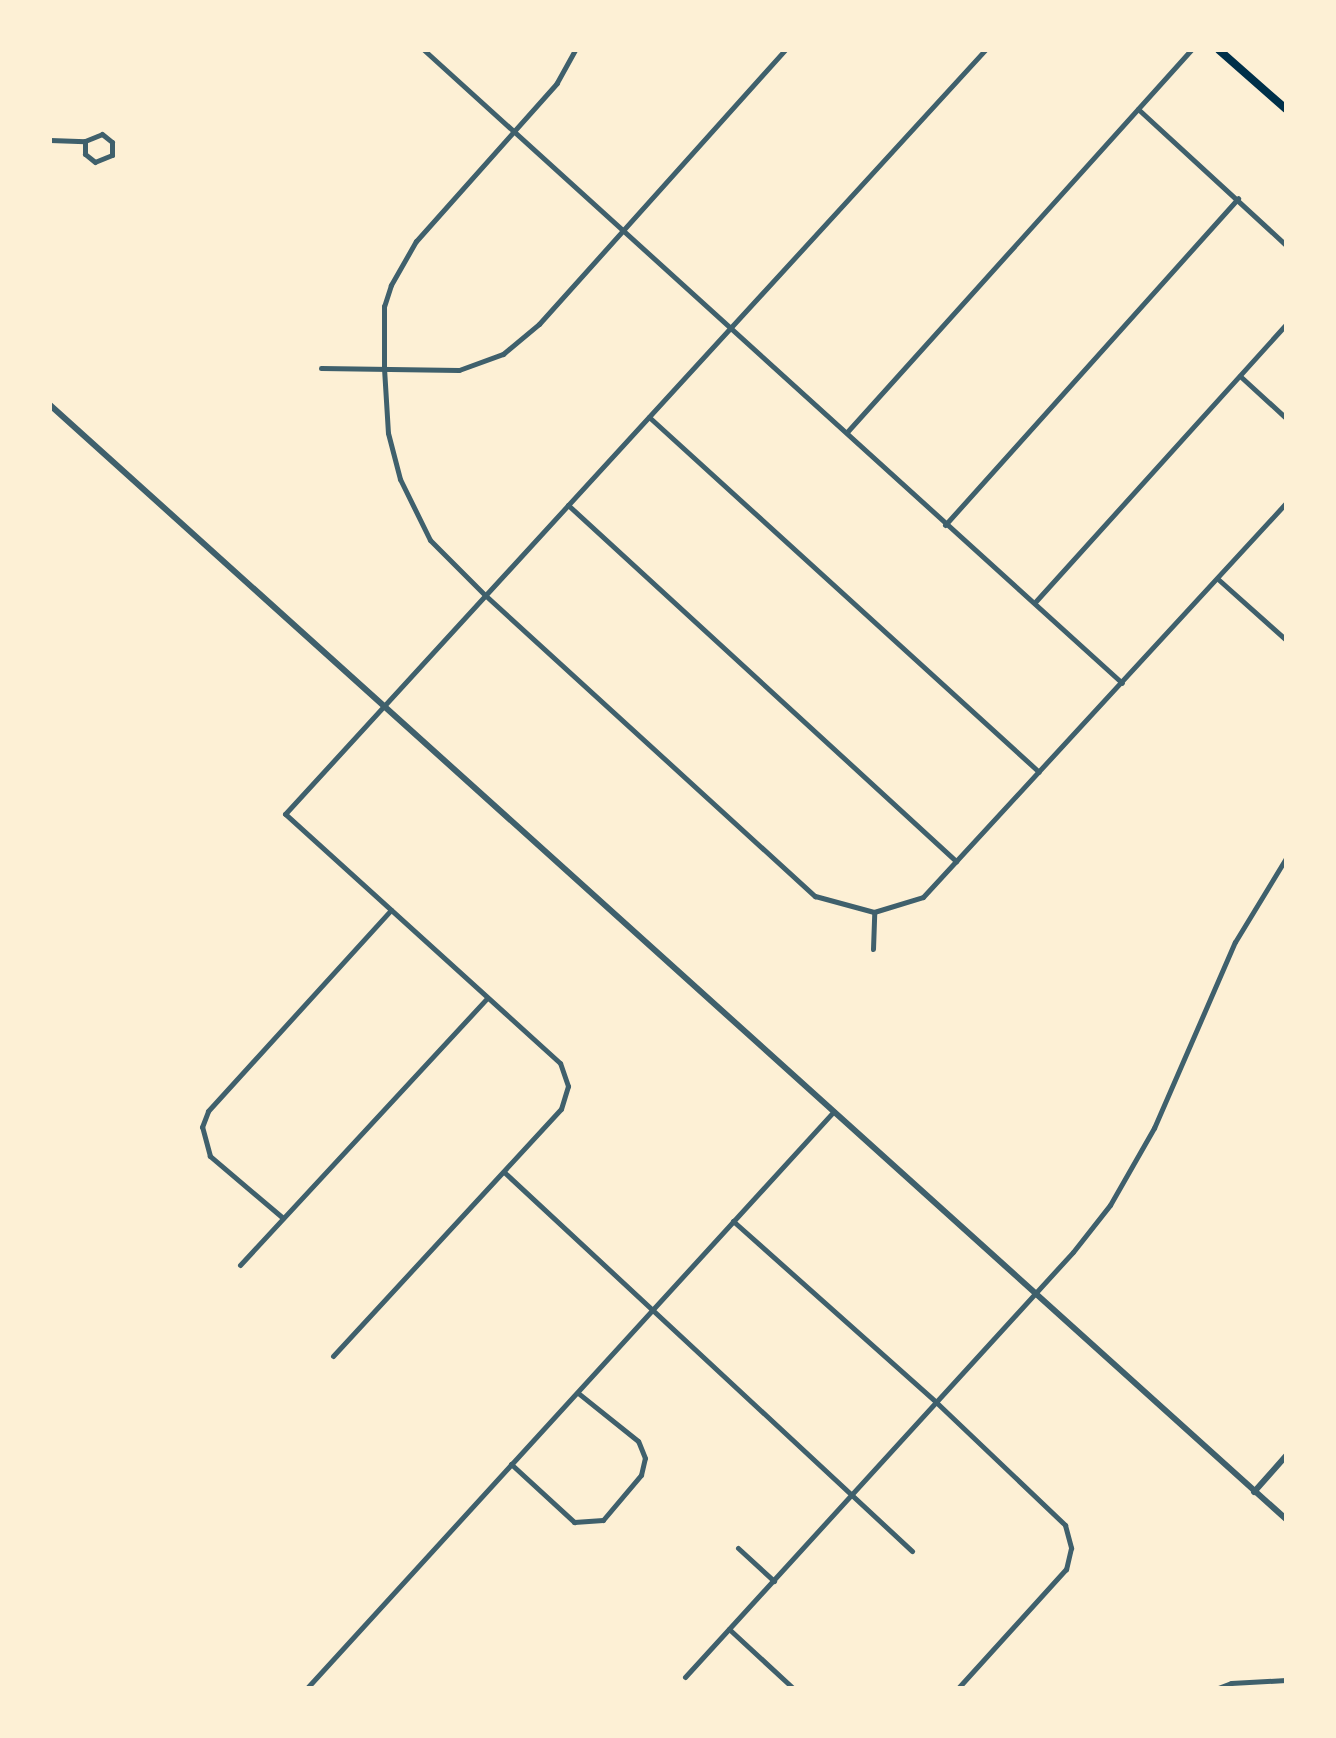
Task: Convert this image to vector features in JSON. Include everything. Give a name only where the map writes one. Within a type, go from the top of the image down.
[{"type":"main road","points":[[1219,50],[1286,109]]},
{"type":"street","points":[[424,50],[1122,683]]},
{"type":"street","points":[[575,50],[568,70],[405,258],[384,306],[388,433],[400,479],[430,540],[484,595],[816,896],[874,912],[923,896],[1286,503]]},
{"type":"street","points":[[321,368],[458,370],[503,354],[539,324],[785,50]]},
{"type":"street","points":[[333,1356],[561,1109],[568,1086],[560,1062],[285,814],[986,50]]},
{"type":"street","points":[[847,432],[1190,50]]},
{"type":"street","points":[[1138,109],[1286,245]]},
{"type":"street","points":[[50,140],[86,141],[96,134],[108,137],[112,155],[95,162],[85,154],[86,141]]},
{"type":"street","points":[[945,525],[1238,198]]},
{"type":"street","points":[[1036,602],[1286,324]]},
{"type":"street","points":[[1240,376],[1286,418]]},
{"type":"street","points":[[50,405],[1286,1519]]},
{"type":"street","points":[[650,417],[1039,772]]},
{"type":"street","points":[[568,504],[956,861]]},
{"type":"street","points":[[1218,580],[1286,640]]},
{"type":"street","points":[[686,1677],[1074,1252],[1133,1167],[1224,963],[1286,858]]},
{"type":"street","points":[[283,1218],[210,1156],[202,1127],[208,1111],[390,910]]},
{"type":"street","points":[[873,949],[874,912]]},
{"type":"street","points":[[240,1265],[488,998]]},
{"type":"street","points":[[307,1688],[834,1111]]},
{"type":"street","points":[[503,1172],[912,1551]]},
{"type":"street","points":[[733,1221],[937,1403],[1065,1526],[1071,1548],[1066,1569],[958,1688]]},
{"type":"street","points":[[512,1464],[574,1522],[603,1520],[641,1475],[645,1458],[638,1441],[578,1393]]},
{"type":"street","points":[[1254,1492],[1286,1456]]},
{"type":"street","points":[[738,1548],[774,1580]]},
{"type":"street","points":[[729,1630],[793,1688]]},
{"type":"street","points":[[1218,1688],[1231,1683],[1286,1680]]}]
